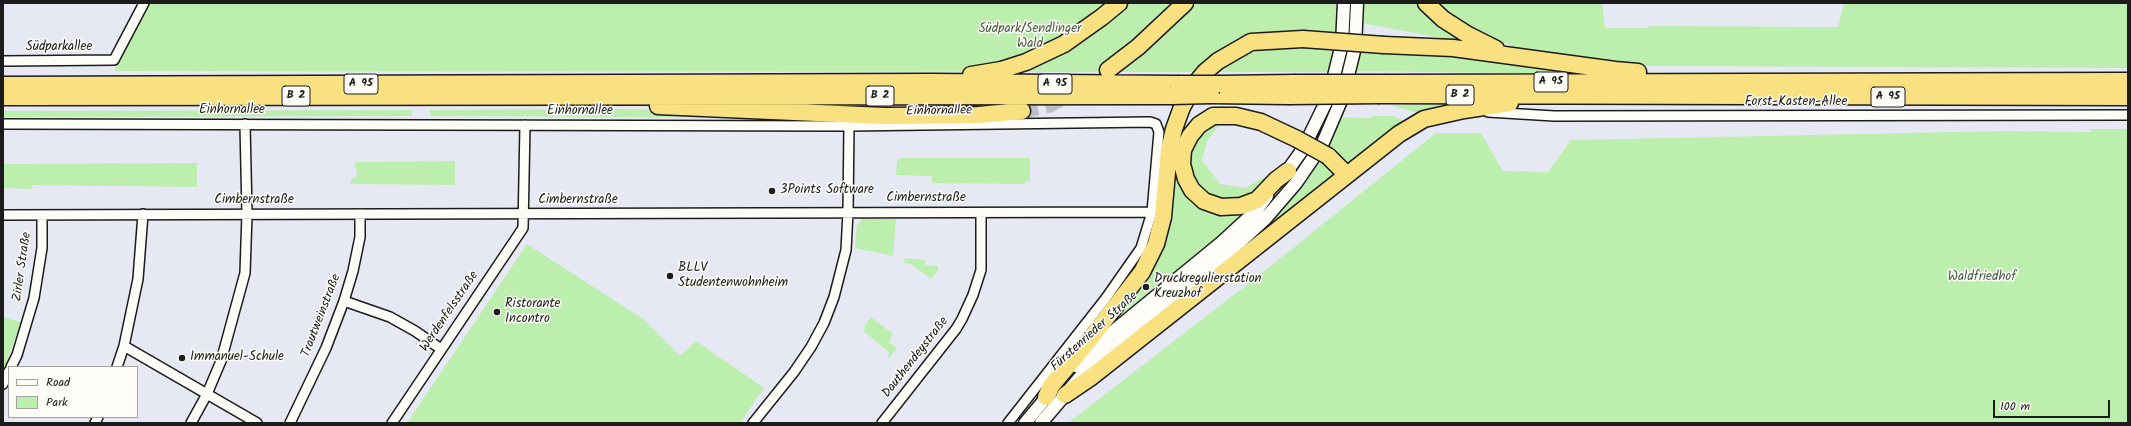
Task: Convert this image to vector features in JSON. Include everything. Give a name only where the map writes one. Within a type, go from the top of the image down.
[{"type":"highway","points":[[932,82],[1001,70],[1026,62],[1064,44],[1119,3]]},
{"type":"highway","points":[[1108,70],[1138,47],[1185,3]]},
{"type":"highway","points":[[1426,3],[1443,19],[1468,35],[1512,55]]},
{"type":"highway","points":[[1041,392],[1051,386],[1142,272],[1156,244],[1164,217],[1169,150],[1174,129],[1182,107],[1196,84],[1206,72],[1218,61],[1251,42],[1304,39],[1454,48],[1615,70],[1692,75],[1717,81]]},
{"type":"highway","name":"A 95","points":[[3,85],[932,82],[1175,90],[1292,90],[1717,81],[2128,81]]},
{"type":"highway","name":"B 2","points":[[1382,89],[1541,95]]},
{"type":"highway","name":"B 2","points":[[3,97],[588,95],[1175,90]]},
{"type":"highway","points":[[588,95],[608,104],[831,114],[978,115],[1022,111]]},
{"type":"highway","points":[[1066,394],[1090,378],[1399,134],[1424,119],[1464,110],[1516,102],[1541,95]]},
{"type":"highway","name":"A 95","points":[[1541,95],[2128,97]]},
{"type":"highway","points":[[1288,171],[1276,180],[1257,200],[1241,206],[1221,207],[1204,201],[1192,190],[1186,179],[1182,164],[1183,150],[1190,136],[1199,125],[1213,116],[1236,116],[1261,122],[1297,139],[1328,156],[1347,175]]},
{"type":"main road","name":"Fürstenrieder Straße","points":[[1025,423],[1041,392],[1221,243],[1257,210],[1288,171],[1316,124],[1329,96],[1337,70],[1342,44],[1344,3]]},
{"type":"main road","name":"Fürstenrieder Straße","points":[[1041,423],[1100,358],[1228,252],[1265,219],[1296,183],[1311,162],[1331,126],[1343,96],[1355,47],[1357,3]]},
{"type":"street","name":"Südparkallee","points":[[3,61],[114,60],[144,3]]},
{"type":"street","name":"Forst-Kasten-Allee","points":[[1464,110],[1554,116],[2128,115]]},
{"type":"street","name":"Einhornallee","points":[[3,124],[849,126],[1150,122],[1156,124]]},
{"type":"street","points":[[191,423],[208,394],[227,342],[245,273],[247,214],[244,124]]},
{"type":"street","name":"Fürstenrieder Straße","points":[[1008,423],[1041,392],[1141,248],[1152,212],[1159,132],[1156,124]]},
{"type":"street","name":"Werdenfelsstraße","points":[[392,423],[523,228],[525,125]]},
{"type":"street","points":[[753,423],[794,372],[824,323],[842,270],[846,250],[848,212],[849,126]]},
{"type":"street","name":"Cimbernstraße","points":[[3,215],[1152,212]]},
{"type":"street","name":"Dauthendeystraße","points":[[885,422],[956,329],[965,313],[973,295],[980,270],[981,213]]},
{"type":"street","points":[[117,366],[124,346],[138,279],[143,214]]},
{"type":"street","name":"Trautweinstraße","points":[[290,423],[326,348],[344,300],[353,271],[360,237],[360,214]]},
{"type":"street","name":"Zirler Straße","points":[[11,366],[17,354],[34,298],[42,248],[42,216]]},
{"type":"street","points":[[344,300],[390,317],[415,330],[441,349]]},
{"type":"street","points":[[124,346],[257,423]]},
{"type":"street","points":[[3,384],[8,373]]},
{"type":"green space","name":"Südpark/Sendlinger Wald","points":[[148,3],[1336,3],[1337,20],[1329,72],[114,71]]},
{"type":"green space","points":[[1361,3],[1419,3],[1467,43],[1362,23]]},
{"type":"green space","points":[[1434,3],[1602,3],[1605,28],[1646,28],[1651,26],[1838,27],[1844,3],[2128,3],[2128,68],[1638,66],[1550,55],[1515,47],[1484,36],[1463,25]]},
{"type":"green space","points":[[1360,38],[1582,71],[1582,74],[1355,71]]},
{"type":"green space","points":[[1456,104],[1420,114],[1390,105]]},
{"type":"green space","points":[[630,109],[821,118],[430,116],[430,110]]},
{"type":"green space","points":[[412,110],[412,116],[3,117],[3,111]]},
{"type":"green space","points":[[1372,116],[1393,116],[1406,122],[1211,275],[1245,243],[1339,117],[1370,118]]},
{"type":"green space","points":[[1218,121],[1220,124],[1207,141],[1202,160],[1220,184],[1245,188],[1270,174],[1273,177],[1253,194],[1241,199],[1223,201],[1207,195],[1192,178],[1189,165],[1189,151],[1198,135]]},
{"type":"green space","name":"Waldfriedhof","points":[[2091,129],[2128,129],[2128,423],[1068,423],[1262,273],[1436,133],[1481,133],[1503,171],[1548,172],[1571,140],[2003,131],[2090,132]]},
{"type":"green space","points":[[901,158],[1030,158],[1030,180],[1023,184],[932,183],[932,176],[896,175],[897,161]]},
{"type":"green space","points":[[455,161],[455,185],[350,184],[351,180],[357,176],[355,162]]},
{"type":"green space","points":[[197,163],[197,187],[32,185],[32,189],[3,188],[3,164]]},
{"type":"green space","points":[[1176,170],[1185,189],[1251,209],[1183,269],[1169,275],[1155,286],[1140,302],[1105,332],[1143,277],[1173,171]]},
{"type":"green space","points":[[862,219],[896,219],[893,256],[855,248],[857,225]]},
{"type":"green space","points":[[527,244],[643,319],[680,356],[696,341],[764,388],[740,423],[407,423]]},
{"type":"green space","points":[[905,258],[925,260],[925,265],[938,266],[938,270],[931,279],[911,264],[904,263]]},
{"type":"green space","points":[[3,317],[21,322],[3,372]]},
{"type":"green space","points":[[871,317],[893,334],[889,342],[897,348],[889,358],[887,357],[890,353],[863,331],[866,327],[864,326]]},
{"type":"tunnel","points":[[1022,111],[1049,105],[1070,94]]},
{"type":"place","name":"3Points Software","points":[[772,191]]},
{"type":"place","name":"BLLV Studentenwohnheim","points":[[670,276]]},
{"type":"place","name":"Druckregulierstation Kreuzhof","points":[[1146,287]]},
{"type":"place","name":"Ristorante Incontro","points":[[497,312]]},
{"type":"place","name":"Immanuel-Schule","points":[[182,358]]}]
